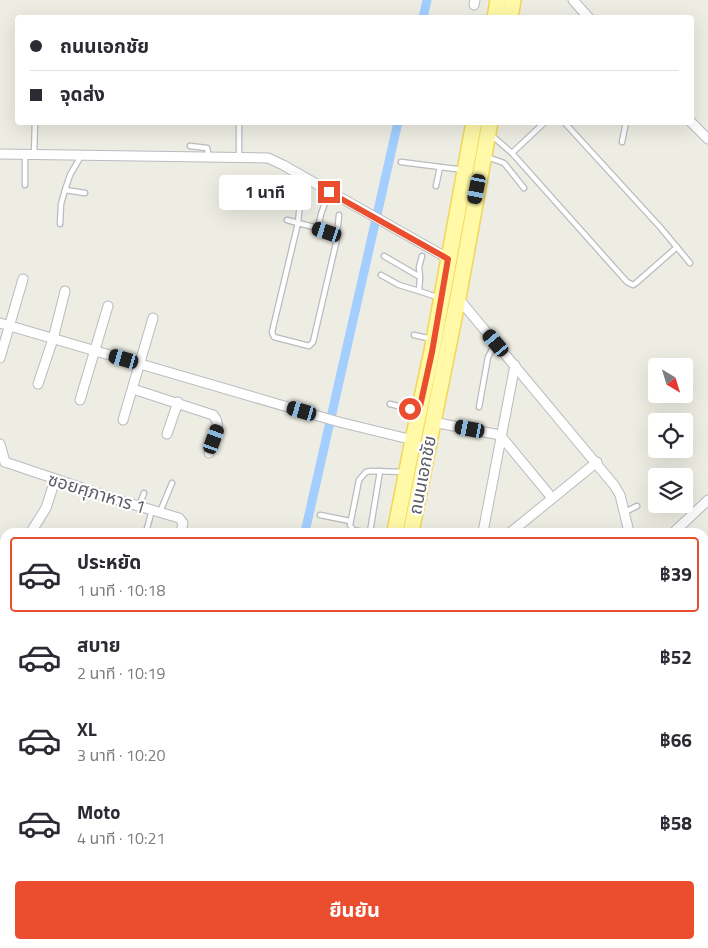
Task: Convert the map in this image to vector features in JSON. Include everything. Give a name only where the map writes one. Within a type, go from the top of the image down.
[{"type":"main road","points":[[496,15],[498,0]]},
{"type":"main road","points":[[510,15],[513,0]]},
{"type":"main road","name":"ถนนเอกชัย","points":[[396,528],[434,340],[473,125]]},
{"type":"main road","name":"ถนนเอกชัย","points":[[412,528],[458,298],[489,127]]},
{"type":"main road","points":[[442,294],[458,298]]},
{"type":"street","points":[[573,0],[586,15]]},
{"type":"street","points":[[694,125],[708,139]]},
{"type":"street","points":[[0,154],[239,157],[276,161],[448,259]]},
{"type":"street","points":[[0,358],[23,279]]},
{"type":"street","points":[[38,384],[53,339],[65,291]]},
{"type":"street","points":[[458,298],[597,462],[614,485],[620,495],[627,528]]},
{"type":"street","points":[[80,400],[108,306]]},
{"type":"street","points":[[123,420],[133,389],[138,363],[153,318]]},
{"type":"street","points":[[0,323],[339,422],[413,440]]},
{"type":"street","points":[[484,528],[500,435],[515,365]]},
{"type":"street","points":[[133,389],[178,402],[213,415],[218,420],[219,426],[209,453]]},
{"type":"street","points":[[167,434],[178,402]]},
{"type":"street","points":[[433,422],[500,435],[552,498]]},
{"type":"street","points":[[0,444],[2,463]]},
{"type":"street","points":[[516,528],[597,462]]},
{"type":"street","name":"ซอยศุภาหาร 1","points":[[2,463],[182,520],[182,528]]},
{"type":"street","points":[[34,528],[46,508],[55,480]]},
{"type":"street","points":[[678,528],[708,500]]},
{"type":"lane","points":[[25,186],[34,125]]},
{"type":"lane","points":[[239,125],[239,157]]},
{"type":"lane","points":[[512,153],[542,125]]},
{"type":"lane","points":[[567,125],[690,263]]},
{"type":"lane","points":[[622,142],[625,125]]},
{"type":"lane","points":[[489,127],[627,282],[636,283],[677,247]]},
{"type":"lane","points":[[190,146],[208,148],[209,157]]},
{"type":"lane","points":[[60,224],[61,204],[65,190],[70,175],[81,156]]},
{"type":"lane","points":[[483,156],[504,163],[524,188]]},
{"type":"lane","points":[[401,162],[465,170]]},
{"type":"lane","points":[[436,186],[440,167]]},
{"type":"lane","points":[[65,190],[85,193]]},
{"type":"lane","points":[[318,228],[329,192]]},
{"type":"lane","points":[[280,193],[300,200],[298,223],[272,332],[274,337],[306,346],[310,346],[313,342],[337,243],[339,214]]},
{"type":"lane","points":[[287,220],[337,235]]},
{"type":"lane","points":[[384,256],[420,277]]},
{"type":"lane","points":[[419,291],[419,267],[422,256]]},
{"type":"lane","points":[[381,275],[399,285],[419,291],[442,294]]},
{"type":"lane","points":[[414,334],[434,340]]},
{"type":"lane","points":[[479,406],[488,357],[496,343]]},
{"type":"lane","points":[[390,404],[419,411]]},
{"type":"lane","points":[[371,528],[380,471]]},
{"type":"lane","points":[[352,528],[350,521],[359,480],[366,472],[406,472]]},
{"type":"lane","points":[[148,528],[172,483]]},
{"type":"lane","points":[[139,506],[144,493]]},
{"type":"lane","points":[[625,512],[637,506]]},
{"type":"lane","points":[[320,515],[350,521]]},
{"type":"waterway","points":[[424,15],[427,0]]},
{"type":"waterway","points":[[306,528],[397,125]]},
{"type":"route","points":[[329,192],[448,259],[432,352],[419,411],[410,409]]}]
